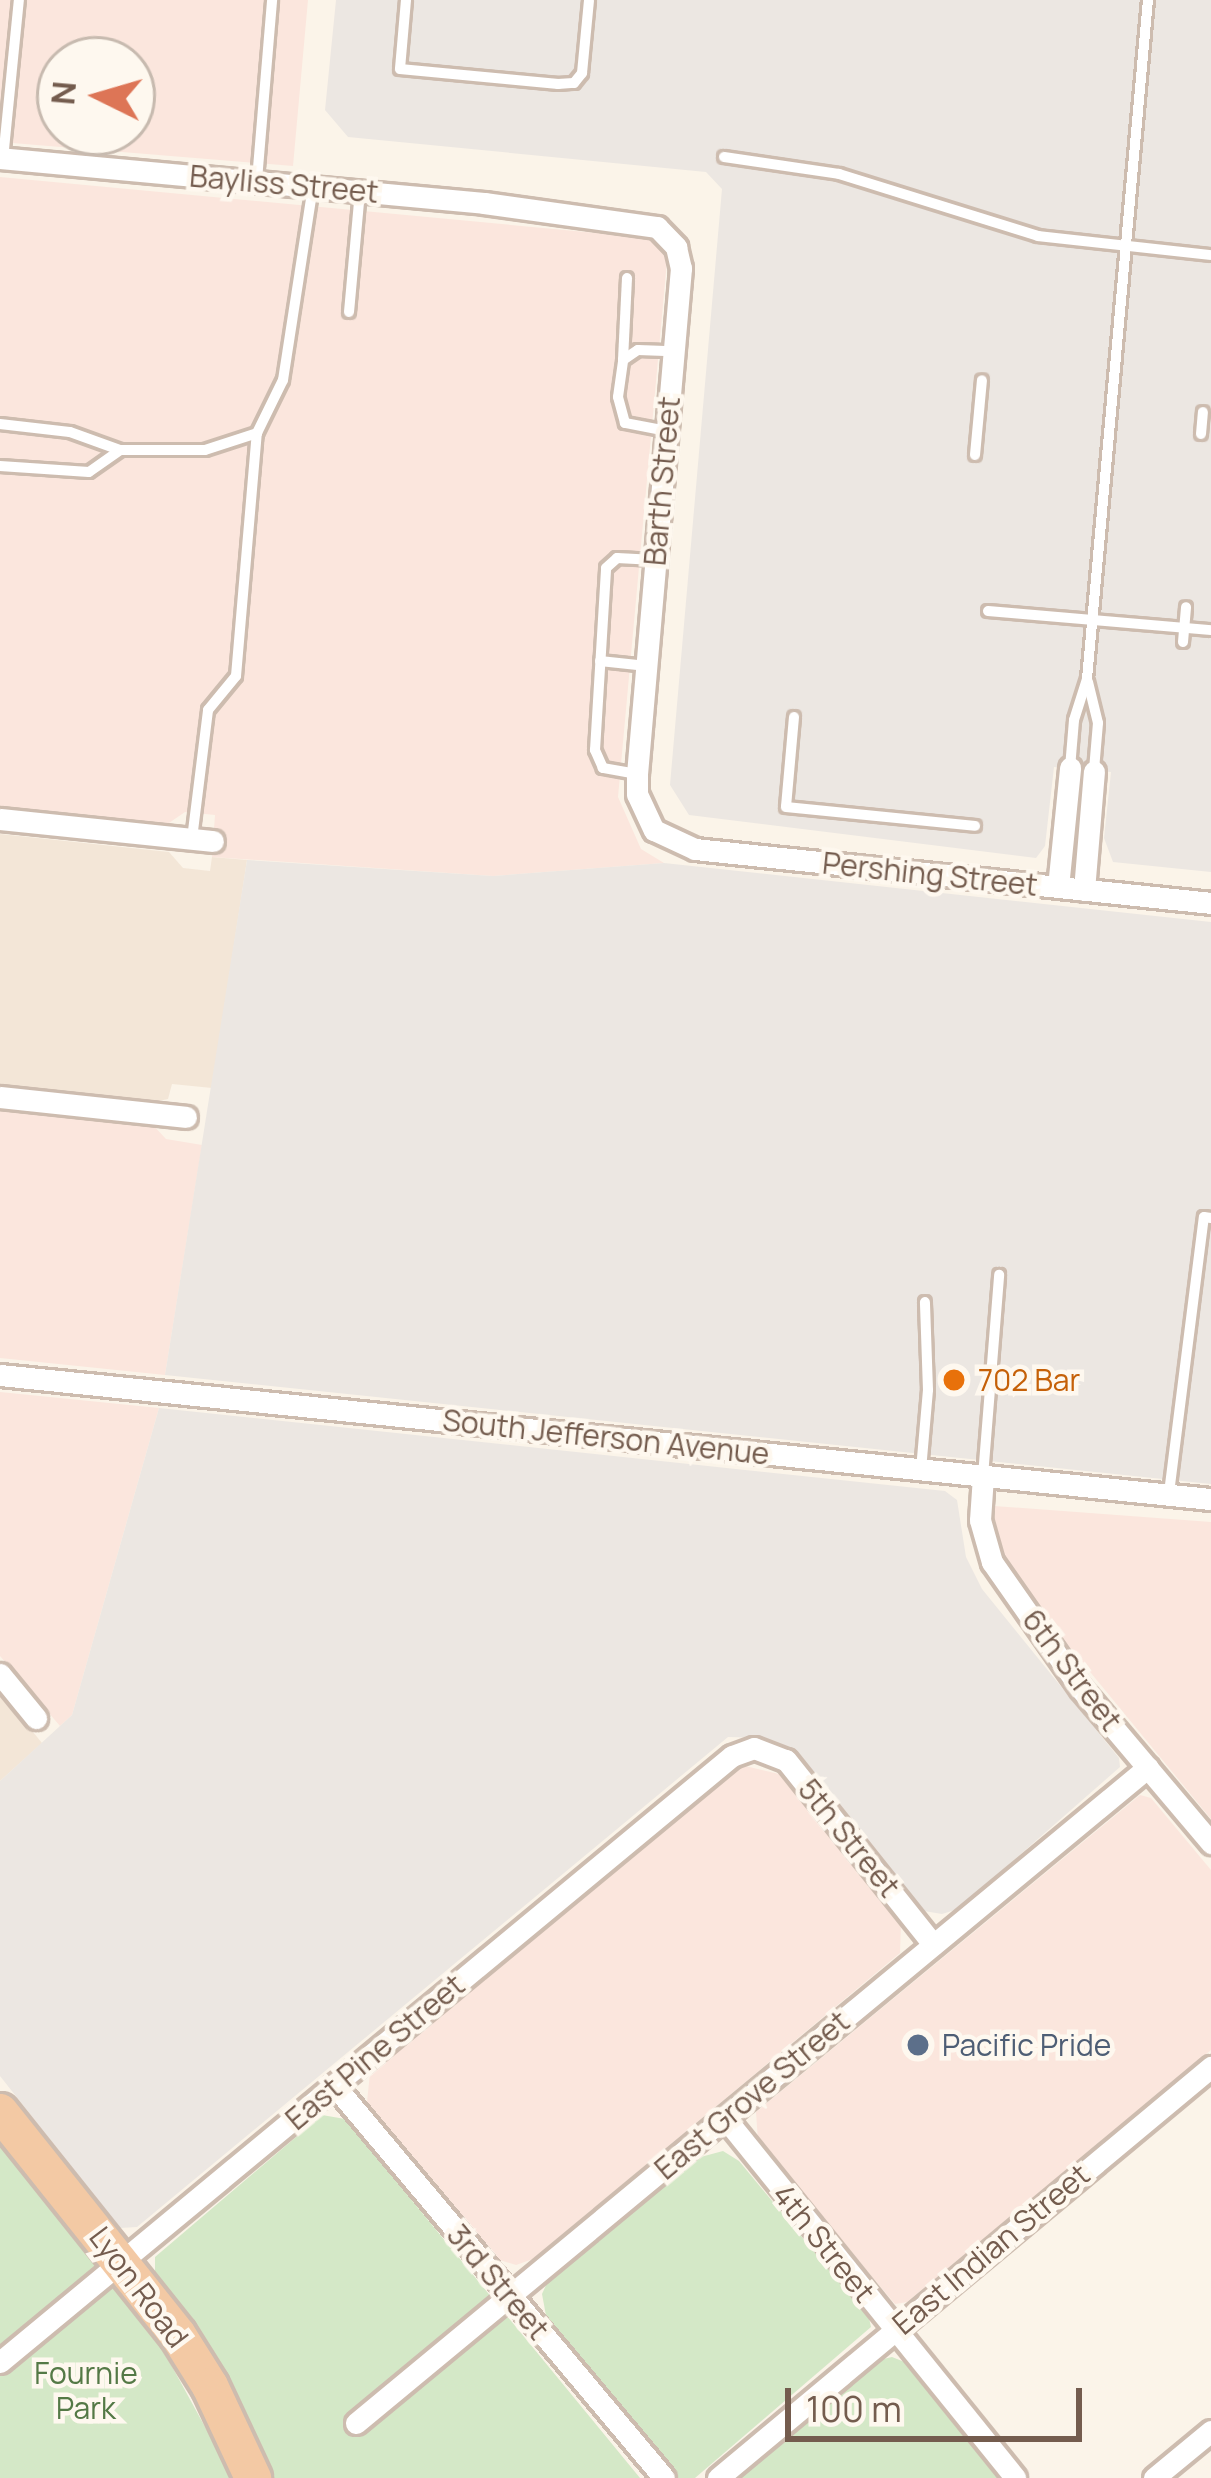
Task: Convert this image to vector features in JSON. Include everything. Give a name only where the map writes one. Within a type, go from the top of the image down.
[{"type":"highway","name":"Lyon Road","points":[[0,2112],[123,2261],[211,2386],[253,2478]]},
{"type":"street","name":"Bayliss Street","points":[[2,159],[568,212]]},
{"type":"street","name":"Barth Street","points":[[568,212],[644,222],[670,237],[681,268],[637,774],[637,794],[653,830]]},
{"type":"street","points":[[1058,887],[1070,768]]},
{"type":"street","points":[[1084,890],[1094,771]]},
{"type":"street","points":[[0,819],[202,840]]},
{"type":"street","name":"Pershing Street","points":[[653,830],[695,849],[1211,904]]},
{"type":"street","points":[[0,1097],[186,1117]]},
{"type":"street","name":"South Jefferson Avenue","points":[[0,1375],[1211,1499]]},
{"type":"street","name":"6th Street","points":[[983,1476],[980,1520],[992,1562],[1081,1689],[1211,1843]]},
{"type":"street","points":[[0,1674],[36,1718]]},
{"type":"street","name":"5th Street","points":[[754,1748],[786,1760],[933,1944]]},
{"type":"street","name":"East Pine Street","points":[[0,2362],[732,1756],[754,1748]]},
{"type":"street","name":"East Grove Street","points":[[356,2422],[1148,1767]]},
{"type":"street","name":"East Indian Street","points":[[718,2478],[1211,2067]]},
{"type":"street","name":"3rd Street","points":[[334,2085],[664,2478]]},
{"type":"street","name":"4th Street","points":[[725,2118],[1016,2478]]},
{"type":"street","points":[[1154,2478],[1211,2431]]},
{"type":"lane","points":[[2,159],[6,80],[19,0]]},
{"type":"lane","points":[[257,180],[272,0]]},
{"type":"lane","points":[[406,0],[400,69],[558,84],[574,83],[582,73],[589,0]]},
{"type":"lane","points":[[1070,768],[1074,720],[1087,679],[1148,0]]},
{"type":"lane","points":[[724,157],[839,174],[1038,236],[1211,255]]},
{"type":"lane","points":[[202,840],[208,710],[236,676],[257,433],[283,380],[313,187]]},
{"type":"lane","points":[[350,312],[360,191]]},
{"type":"lane","points":[[627,278],[618,397],[625,423],[667,431]]},
{"type":"lane","points":[[623,360],[638,350],[674,352]]},
{"type":"lane","points":[[975,455],[982,380]]},
{"type":"lane","points":[[1201,434],[1203,412]]},
{"type":"lane","points":[[0,424],[70,432],[120,450],[205,450],[257,433]]},
{"type":"lane","points":[[0,466],[89,472],[120,450]]},
{"type":"lane","points":[[637,774],[603,768],[595,750],[606,568],[616,558],[656,560]]},
{"type":"lane","points":[[1184,635],[1186,607]]},
{"type":"lane","points":[[988,610],[1184,635],[1211,630]]},
{"type":"lane","points":[[600,661],[647,666]]},
{"type":"lane","points":[[1087,679],[1098,723],[1094,771]]},
{"type":"lane","points":[[794,717],[786,807],[975,826]]},
{"type":"lane","points":[[1169,1495],[1204,1217],[1211,1218]]},
{"type":"lane","points":[[983,1476],[999,1275]]},
{"type":"lane","points":[[921,1470],[928,1390],[925,1302]]},
{"type":"shaded area","points":[[0,0],[308,0],[293,166],[156,155],[156,36],[36,36],[36,145],[0,142]]},
{"type":"shaded area","points":[[336,0],[1211,0],[1211,872],[1113,862],[1104,838],[1111,772],[1054,767],[1045,846],[1036,858],[689,815],[670,785],[722,189],[706,172],[348,137],[325,110]]},
{"type":"shaded area","points":[[0,177],[650,238],[663,248],[667,261],[618,797],[641,849],[664,863],[493,876],[212,857],[215,815],[185,812],[166,825],[0,807]]},
{"type":"shaded area","points":[[0,834],[169,852],[183,868],[210,871],[212,857],[247,860],[212,1088],[172,1084],[168,1099],[154,1102],[0,1086]]},
{"type":"shaded area","points":[[247,860],[493,876],[664,863],[1211,922],[1211,1484],[165,1375]]},
{"type":"shaded area","points":[[0,1109],[152,1124],[166,1139],[202,1145],[165,1375],[0,1358]]},
{"type":"shaded area","points":[[0,1392],[159,1408],[72,1715],[60,1726],[0,1656]]},
{"type":"shaded area","points":[[159,1408],[945,1491],[957,1500],[966,1557],[982,1589],[1119,1758],[1120,1767],[958,1909],[942,1914],[924,1911],[790,1751],[764,1738],[728,1737],[137,2227],[120,2228],[0,2076],[0,1781],[72,1715]]},
{"type":"shaded area","points":[[994,1506],[1211,1522],[1211,1819],[1003,1566],[993,1535]]},
{"type":"shaded area","points":[[0,1692],[42,1743],[0,1781]]},
{"type":"shaded area","points":[[745,1766],[779,1774],[901,1924],[900,1953],[533,2259],[516,2265],[500,2260],[367,2102],[370,2073],[726,1775]]},
{"type":"shaded area","points":[[1140,1795],[1151,1798],[1211,1870],[1211,2050],[907,2302],[895,2304],[758,2141],[756,2112]]},
{"type":"green space","points":[[322,2115],[345,2119],[640,2478],[271,2478],[201,2338],[155,2272],[155,2257]]},
{"type":"green space","name":"Fournie Park","points":[[0,2144],[146,2319],[233,2478],[0,2478]]},
{"type":"green space","points":[[723,2151],[739,2161],[869,2318],[871,2327],[695,2478],[678,2478],[547,2321],[542,2294],[547,2283],[697,2158]]},
{"type":"green space","points":[[892,2357],[907,2363],[1002,2478],[737,2478],[879,2360]]},
{"type":"place","name":"702 Bar","points":[[954,1380]]},
{"type":"place","name":"Pacific Pride","points":[[918,2045]]}]
